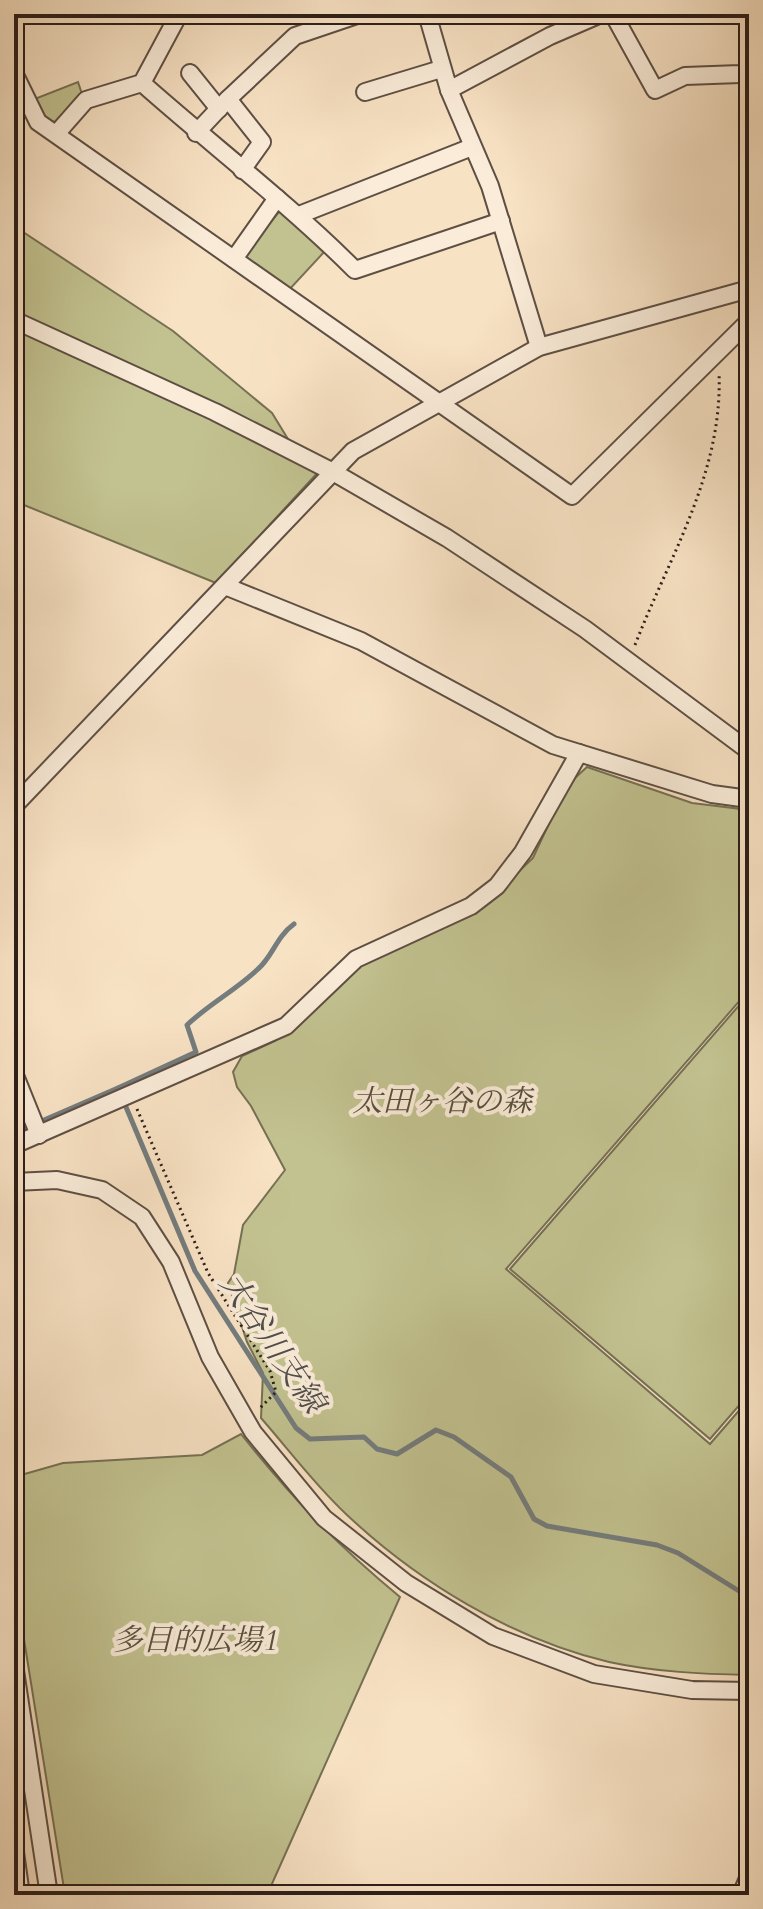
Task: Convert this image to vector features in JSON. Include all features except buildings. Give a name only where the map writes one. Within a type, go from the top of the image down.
[{"type":"street","points":[[57,133],[86,100],[142,83],[179,14]]},
{"type":"street","points":[[196,133],[295,36],[360,14]]},
{"type":"street","points":[[427,14],[441,69],[501,221],[539,347]]},
{"type":"street","points":[[449,90],[550,36],[601,14]]},
{"type":"street","points":[[613,14],[655,90],[685,76],[749,71]]},
{"type":"street","points":[[365,92],[441,69]]},
{"type":"street","points":[[14,73],[38,122],[572,496],[749,321]]},
{"type":"street","points":[[190,73],[262,142],[242,170]]},
{"type":"street","points":[[142,83],[196,133],[299,215],[355,270],[501,221]]},
{"type":"street","points":[[299,215],[472,147]]},
{"type":"street","points":[[234,259],[277,198]]},
{"type":"street","points":[[14,806],[353,451],[539,347],[749,289]]},
{"type":"street","points":[[14,320],[47,332],[333,472],[447,538],[629,660],[749,751]]},
{"type":"street","points":[[225,586],[361,641],[458,697],[553,745],[712,794],[749,799]]},
{"type":"street","points":[[14,1145],[286,1026],[356,959],[471,906],[488,893],[523,852],[579,753]]},
{"type":"street","points":[[14,1073],[39,1135]]},
{"type":"street","points":[[14,1182],[57,1180],[102,1190],[142,1217],[171,1262],[210,1357],[253,1432],[324,1518],[406,1583],[493,1636],[594,1674],[692,1690],[749,1691]]},
{"type":"street","points":[[14,1664],[49,1895]]},
{"type":"street","points":[[14,1845],[21,1895]]},
{"type":"street","points":[[741,1895],[749,1876]]},
{"type":"path","points":[[629,660],[701,491],[716,441],[720,402],[718,349]]},
{"type":"path","points":[[130,1095],[208,1273],[270,1371],[276,1392],[260,1408]]},
{"type":"green space","points":[[78,82],[82,94],[55,122],[41,119],[32,100]]},
{"type":"green space","points":[[282,208],[325,251],[288,291],[241,259]]},
{"type":"green space","points":[[14,226],[173,331],[272,413],[288,439],[321,469],[216,583],[14,501]]},
{"type":"green space","name":"太田ヶ谷の森","points":[[587,767],[692,803],[749,810],[749,990],[506,1269],[710,1444],[749,1399],[749,1675],[644,1668],[573,1652],[502,1623],[435,1585],[404,1563],[335,1503],[261,1418],[263,1373],[247,1342],[228,1283],[234,1274],[243,1225],[285,1170],[251,1106],[237,1087],[233,1072],[242,1056],[275,1041],[301,1021],[354,965],[492,897],[533,858],[559,802],[575,778]]},
{"type":"green space","points":[[749,994],[749,1394],[710,1439],[510,1269]]},
{"type":"green space","name":"多目的広場1","points":[[241,1434],[316,1520],[400,1597],[267,1895],[65,1895],[14,1577],[14,1477],[63,1463],[202,1455]]},
{"type":"waterway","points":[[118,1088],[196,1052],[187,1025],[258,969],[294,924]]},
{"type":"waterway","name":"大谷川支線","points":[[14,1133],[118,1088],[195,1271],[296,1428],[310,1439],[364,1437],[377,1449],[397,1454],[436,1430],[454,1437],[511,1477],[534,1519],[547,1526],[657,1545],[678,1553],[739,1591],[749,1593]]}]
